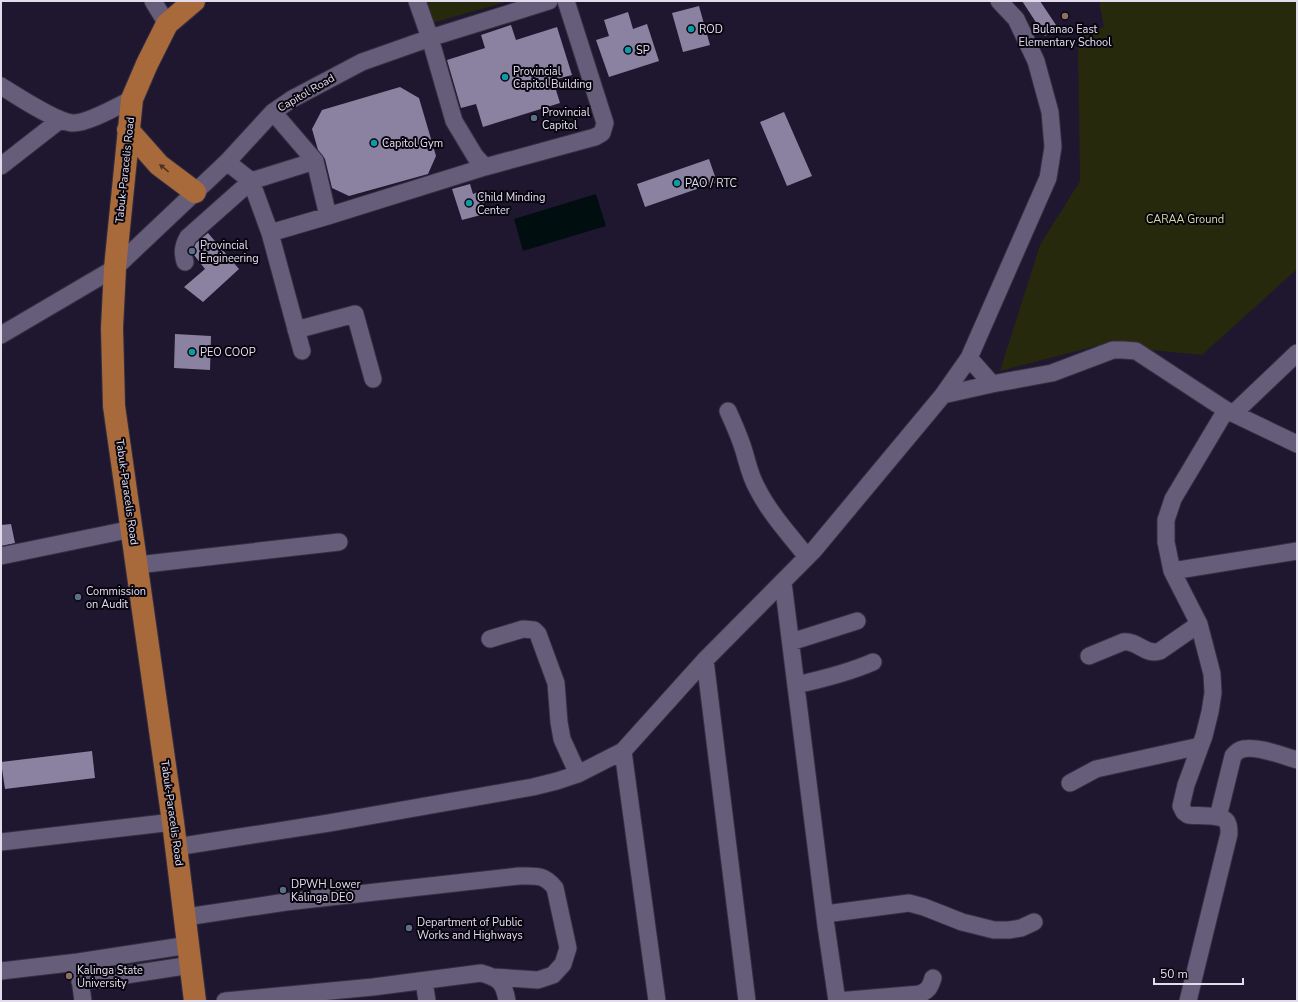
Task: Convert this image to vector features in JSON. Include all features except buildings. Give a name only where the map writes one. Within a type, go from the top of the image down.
[{"type":"main road","name":"Tabuk-Paracelis Road","points":[[194,1],[167,24],[147,64],[132,99],[115,268],[112,328],[114,406],[186,917],[195,1001]]},
{"type":"main road","points":[[128,130],[159,165],[195,192]]},
{"type":"street","points":[[153,1],[167,24]]},
{"type":"street","points":[[417,1],[430,38],[454,121],[475,156],[485,167]]},
{"type":"street","name":"Capitol Road","points":[[1,335],[115,268],[227,162],[273,112],[292,98],[362,62],[430,38],[549,1]]},
{"type":"street","points":[[270,232],[328,216],[485,167],[595,137],[602,133],[605,123],[566,1]]},
{"type":"street","points":[[176,847],[329,823],[533,787],[578,774],[623,751],[705,660],[807,557],[944,395],[969,358],[1048,178],[1053,147],[1050,112],[1036,61],[1016,19],[999,1]]},
{"type":"street","points":[[4,92],[60,120],[73,123],[88,120],[132,99]]},
{"type":"street","points":[[273,112],[315,161],[328,216]]},
{"type":"street","points":[[1,166],[60,120]]},
{"type":"street","points":[[185,262],[183,254],[184,246],[188,237],[251,181],[315,161]]},
{"type":"street","points":[[227,162],[251,181],[270,232],[302,350]]},
{"type":"street","points":[[296,330],[355,314],[373,379]]},
{"type":"street","points":[[944,395],[1052,373],[1113,350],[1136,351],[1230,412],[1297,444]]},
{"type":"street","points":[[1188,1001],[1230,834],[1229,826],[1225,820],[1188,815],[1182,810],[1181,806],[1186,785],[1210,712],[1213,693],[1212,674],[1199,624],[1172,571],[1166,542],[1166,520],[1173,499],[1230,412],[1297,353]]},
{"type":"street","points":[[969,358],[992,384]]},
{"type":"street","points":[[728,411],[738,434],[756,488],[771,511],[807,557]]},
{"type":"street","points":[[1,556],[132,529]]},
{"type":"street","points":[[137,566],[339,542]]},
{"type":"street","points":[[1172,571],[1297,551]]},
{"type":"street","points":[[783,582],[824,914],[837,1001],[920,994],[927,991],[930,987],[932,978]]},
{"type":"street","points":[[791,642],[857,621]]},
{"type":"street","points":[[1089,656],[1127,641],[1133,642],[1149,652],[1156,653],[1199,624]]},
{"type":"street","points":[[490,639],[523,629],[534,630],[538,634],[556,683],[562,739],[578,774]]},
{"type":"street","points":[[705,660],[747,1001]]},
{"type":"street","points":[[796,685],[835,676],[873,662]]},
{"type":"street","points":[[1070,783],[1096,769],[1200,746]]},
{"type":"street","points":[[1218,818],[1233,756],[1241,749],[1248,748],[1260,750],[1297,760]]},
{"type":"street","points":[[623,751],[657,1001]]},
{"type":"street","points":[[1,842],[173,822]]},
{"type":"street","points":[[186,917],[286,902],[519,876],[537,876],[549,880],[555,888],[568,948],[563,964],[554,975],[538,980],[493,977],[481,974],[373,987],[225,1001]]},
{"type":"street","points":[[824,914],[909,903],[924,907],[962,922],[994,930],[1021,928],[1034,922]]},
{"type":"street","points":[[1,971],[78,962],[190,955]]},
{"type":"street","points":[[80,982],[190,955]]},
{"type":"street","points":[[78,962],[83,1001]]},
{"type":"street","points":[[493,977],[502,984],[507,1001]]},
{"type":"street","points":[[424,981],[427,1001]]},
{"type":"green space","points":[[423,1],[509,1],[429,24]]},
{"type":"green space","name":"CARAA Ground","points":[[1099,1],[1297,1],[1297,269],[1202,355],[1100,345],[1000,371],[1040,245],[1080,181],[1078,38],[1104,27]]},
{"type":"shaded area","points":[[596,194],[606,226],[523,251],[514,219]]},
{"type":"place","name":"Bulanao East Elementary School","points":[[1065,16]]},
{"type":"place","name":"ROD","points":[[691,29]]},
{"type":"place","name":"SP","points":[[628,50]]},
{"type":"place","name":"Provincial Capitol Building","points":[[505,77]]},
{"type":"place","name":"Provincial Capitol","points":[[534,118]]},
{"type":"place","name":"Capitol Gym","points":[[374,143]]},
{"type":"place","name":"PAO / RTC","points":[[677,183]]},
{"type":"place","name":"Child Minding Center","points":[[469,203]]},
{"type":"place","name":"Provincial Engineering","points":[[192,251]]},
{"type":"place","name":"PEO COOP","points":[[192,352]]},
{"type":"place","name":"Commission on Audit","points":[[78,597]]},
{"type":"place","name":"DPWH Lower Kalinga DEO","points":[[283,890]]},
{"type":"place","name":"Department of Public Works and Highways","points":[[409,928]]},
{"type":"place","name":"Kalinga State University","points":[[69,976]]}]
